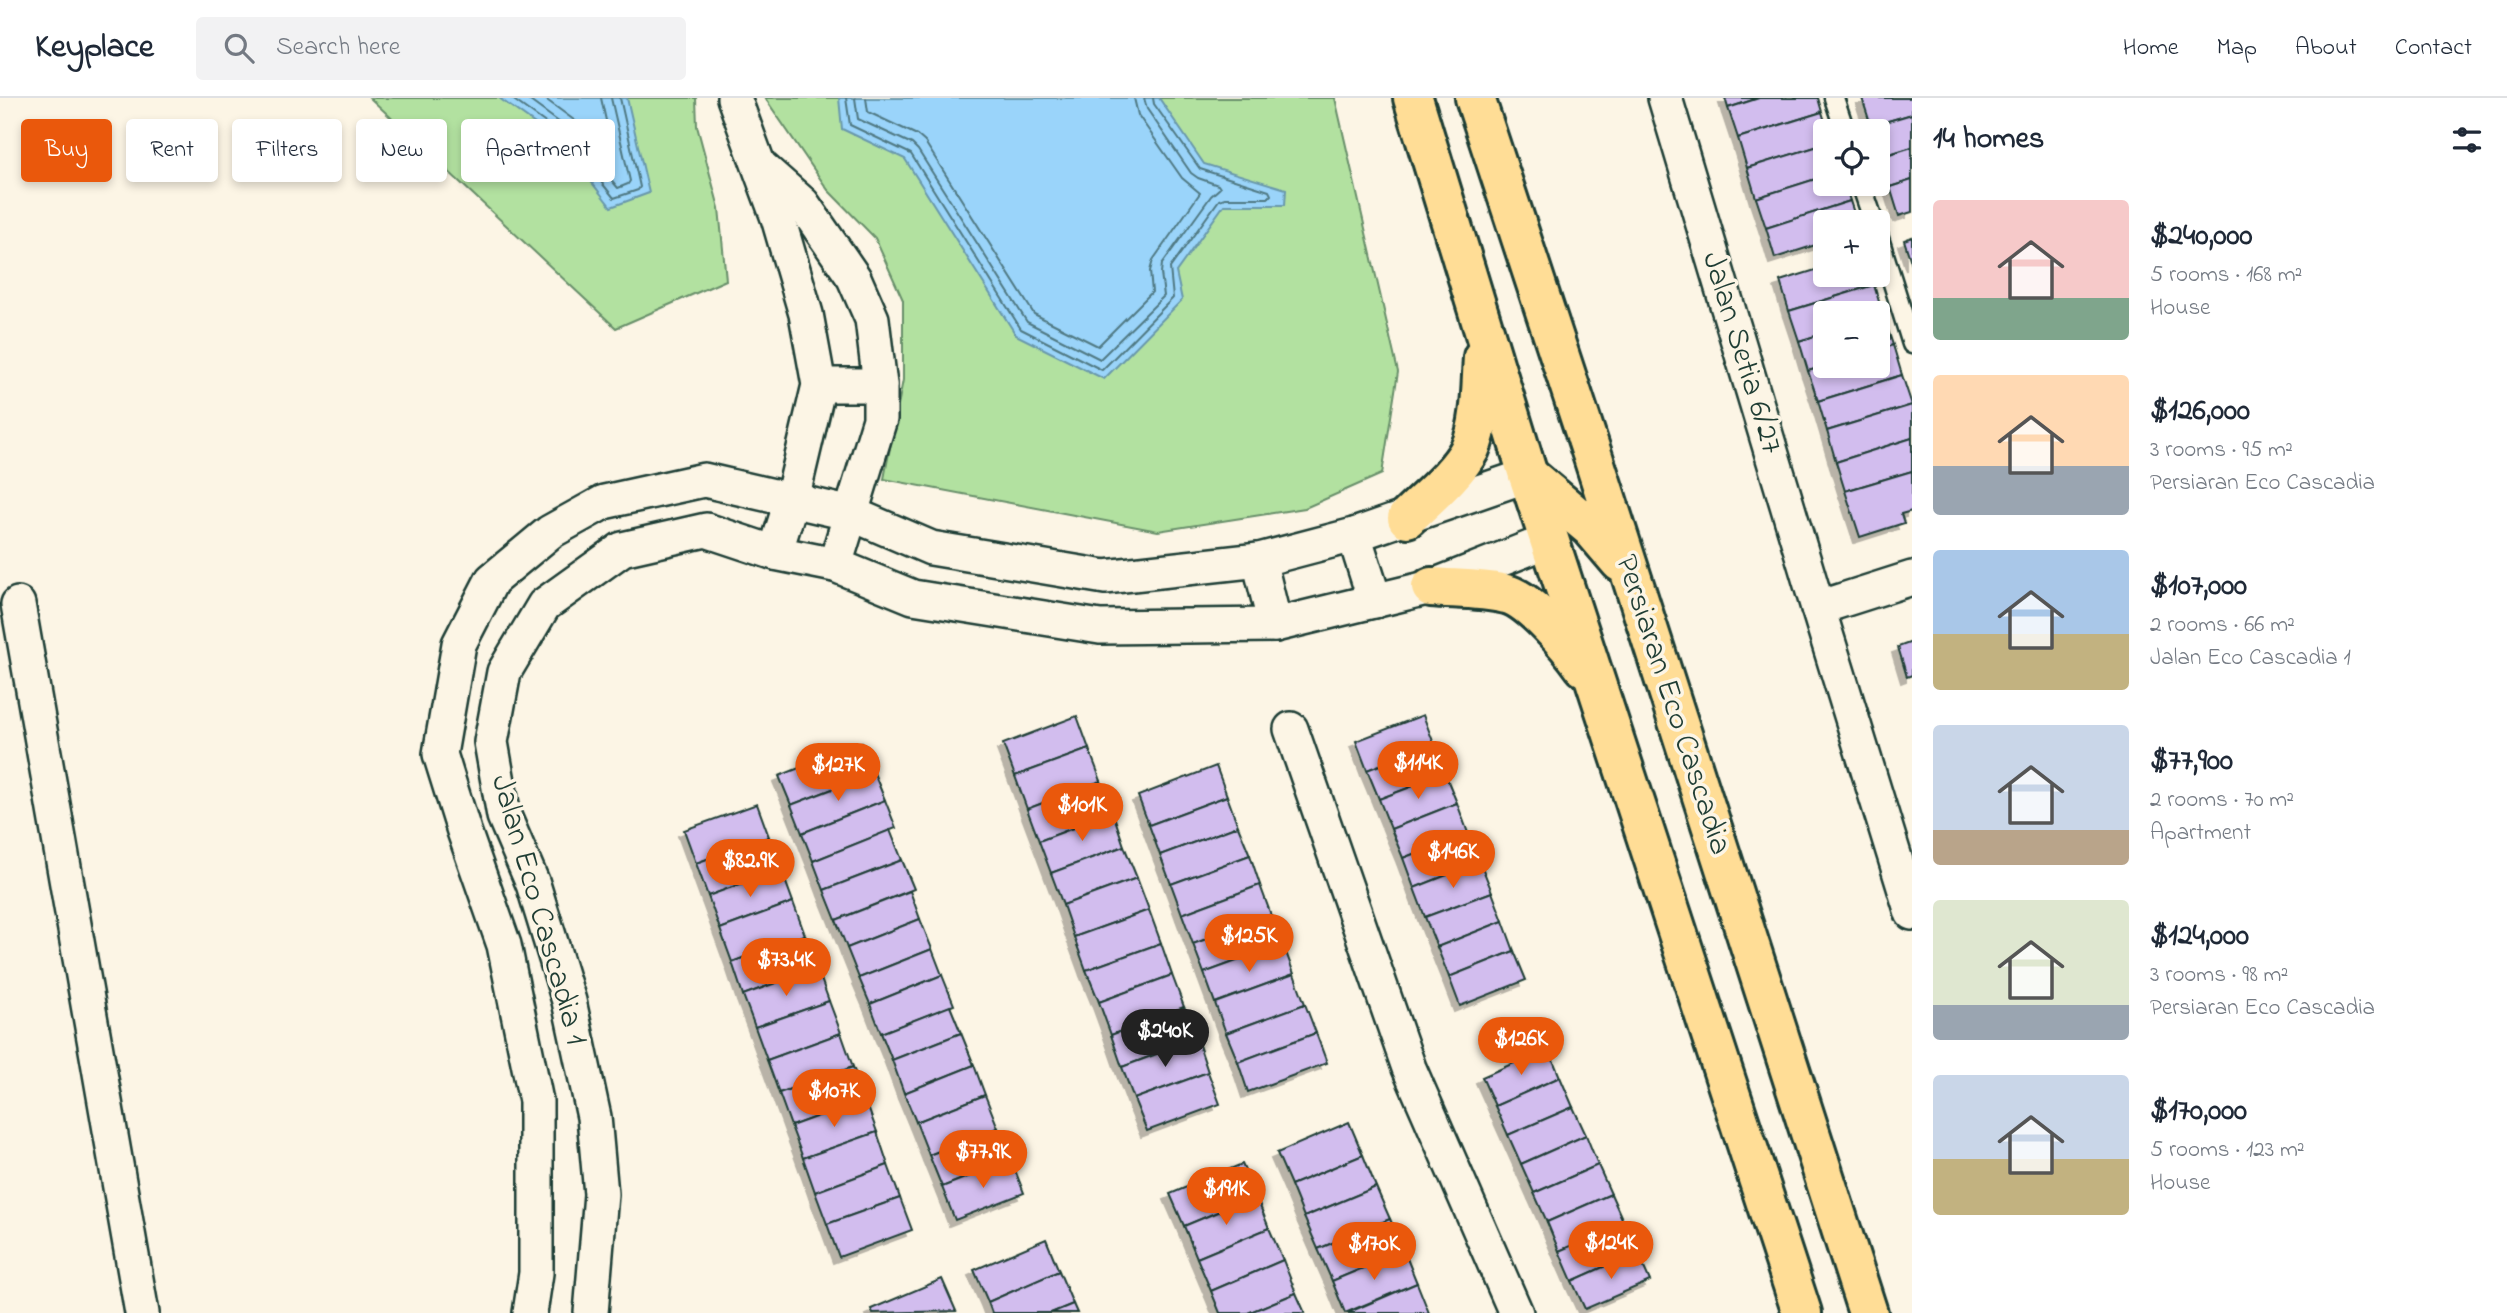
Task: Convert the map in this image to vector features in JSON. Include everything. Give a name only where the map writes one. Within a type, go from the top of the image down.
[{"type":"main road","name":"Persiaran Eco Cascadia","points":[[1413,98],[1528,475],[1558,523],[1597,686],[1802,1313]]},
{"type":"main road","name":"Persiaran Eco Cascadia","points":[[1475,98],[1868,1313]]},
{"type":"main road","points":[[1407,518],[1445,481],[1469,449],[1476,427],[1481,393],[1484,333]]},
{"type":"main road","points":[[1573,395],[1578,453],[1572,489],[1558,523],[1591,528],[1619,560],[1643,614]]},
{"type":"main road","points":[[1431,587],[1509,594],[1536,612],[1574,652],[1597,686]]},
{"type":"street","points":[[734,98],[778,218],[806,314],[818,385],[792,499],[775,552]]},
{"type":"street","name":"Jalan Setia 6/27","points":[[1665,98],[1912,913]]},
{"type":"street","points":[[757,163],[803,204],[855,278],[872,319],[880,385],[880,419],[835,565]]},
{"type":"street","points":[[818,385],[880,385]]},
{"type":"street","name":"Jalan Eco Cascadia 1","points":[[530,1313],[536,1273],[536,1101],[504,946],[440,754],[459,644],[492,580],[550,532],[604,502],[704,480],[852,514],[931,548],[1105,577],[1259,560],[1354,535],[1528,475]]},
{"type":"street","name":"Jalan Eco Cascadia 1","points":[[591,1313],[601,1194],[594,1117],[569,1001],[533,884],[504,816],[491,742],[504,672],[544,605],[622,549],[706,530],[775,552],[835,565],[913,597],[1100,627],[1275,625],[1431,587],[1558,523]]},
{"type":"street","points":[[1354,535],[1375,601]]},
{"type":"street","points":[[1259,560],[1275,625]]},
{"type":"street","points":[[1818,608],[1912,578]]},
{"type":"street","points":[[18,604],[142,1313]]},
{"type":"street","points":[[1291,730],[1409,1068],[1516,1313]]},
{"type":"lane","points":[[1834,98],[1841,119]]},
{"type":"lane","points":[[1890,273],[1912,344]]},
{"type":"green space","points":[[370,98],[696,98],[697,126],[719,208],[726,280],[616,328],[447,170],[447,119],[392,119]]},
{"type":"green space","points":[[765,98],[1335,98],[1398,372],[1382,474],[1305,508],[1158,531],[884,479],[903,380],[903,300],[875,238],[828,190]]},
{"type":"water","points":[[499,98],[627,98],[649,193],[611,207],[591,182],[615,182],[615,119],[528,119]]},
{"type":"water","points":[[839,98],[1159,98],[1204,164],[1286,189],[1285,205],[1224,205],[1176,272],[1182,300],[1104,379],[1016,335],[905,159],[842,129]]},
{"type":"building","points":[[1725,98],[1759,98],[1728,108]]},
{"type":"building","points":[[1759,98],[1818,98],[1822,112],[1738,138],[1728,108]]},
{"type":"building","points":[[1862,98],[1912,98],[1912,114],[1890,120],[1869,119]]},
{"type":"building","points":[[1822,112],[1824,119],[1813,119],[1813,148],[1747,168],[1738,138]]},
{"type":"building","points":[[1912,114],[1912,147],[1890,154],[1890,120]]},
{"type":"building","points":[[1912,147],[1912,180],[1890,187],[1890,154]]},
{"type":"building","points":[[1813,148],[1813,180],[1756,198],[1747,168]]},
{"type":"building","points":[[1813,180],[1813,196],[1849,196],[1850,201],[1822,210],[1813,210],[1813,213],[1766,228],[1756,198]]},
{"type":"building","points":[[1912,180],[1912,212],[1899,216],[1890,187]]},
{"type":"building","points":[[1850,201],[1853,210],[1822,210]]},
{"type":"building","points":[[1813,213],[1813,246],[1775,258],[1766,228]]},
{"type":"building","points":[[1912,237],[1912,265],[1904,240]]},
{"type":"building","points":[[1813,271],[1813,287],[1867,287],[1822,301],[1813,301],[1813,304],[1789,311],[1780,281]]},
{"type":"building","points":[[1875,287],[1879,301],[1822,301]]},
{"type":"building","points":[[1813,304],[1813,337],[1799,341],[1789,311]]},
{"type":"building","points":[[1813,337],[1813,370],[1808,371],[1799,341]]},
{"type":"building","points":[[1893,345],[1902,375],[1818,401],[1808,371],[1813,370],[1813,378],[1890,378],[1890,346]]},
{"type":"building","points":[[1902,375],[1912,405],[1827,431],[1818,401]]},
{"type":"building","points":[[1912,405],[1912,438],[1836,462],[1827,431]]},
{"type":"building","points":[[1912,438],[1912,471],[1845,491],[1836,462]]},
{"type":"building","points":[[1912,471],[1912,511],[1901,514],[1904,523],[1860,537],[1845,491]]},
{"type":"building","points":[[1912,642],[1912,675],[1907,677],[1898,647]]},
{"type":"building","points":[[1423,715],[1434,744],[1367,770],[1356,741]]},
{"type":"building","points":[[1077,716],[1089,749],[1015,776],[1003,744]]},
{"type":"building","points":[[862,743],[874,773],[791,805],[779,776]]},
{"type":"building","points":[[1434,744],[1445,774],[1379,799],[1367,770]]},
{"type":"building","points":[[1089,749],[1101,781],[1027,809],[1015,776]]},
{"type":"building","points":[[1216,766],[1227,796],[1149,825],[1138,796]]},
{"type":"building","points":[[874,773],[885,800],[802,833],[791,805]]},
{"type":"building","points":[[1445,774],[1457,803],[1391,829],[1379,799]]},
{"type":"building","points":[[1101,781],[1113,813],[1039,841],[1027,809]]},
{"type":"building","points":[[1227,796],[1238,826],[1160,855],[1149,825]]},
{"type":"building","points":[[885,800],[896,828],[813,861],[802,833]]},
{"type":"building","points":[[1457,803],[1468,833],[1403,858],[1391,829]]},
{"type":"building","points":[[757,804],[769,837],[696,863],[684,830]]},
{"type":"building","points":[[1113,813],[1124,846],[1051,873],[1039,841]]},
{"type":"building","points":[[1238,826],[1250,855],[1171,884],[1160,855]]},
{"type":"building","points":[[890,830],[902,860],[824,890],[813,861]]},
{"type":"building","points":[[1468,833],[1480,862],[1414,888],[1403,858]]},
{"type":"building","points":[[769,837],[781,869],[708,896],[696,863]]},
{"type":"building","points":[[1124,846],[1137,878],[1063,905],[1051,873]]},
{"type":"building","points":[[1250,855],[1260,885],[1182,914],[1171,884]]},
{"type":"building","points":[[902,860],[914,889],[836,920],[824,890]]},
{"type":"building","points":[[1480,862],[1492,892],[1425,917],[1414,888]]},
{"type":"building","points":[[781,869],[793,902],[720,929],[708,896]]},
{"type":"building","points":[[1137,878],[1149,910],[1074,937],[1063,905]]},
{"type":"building","points":[[1260,885],[1271,915],[1193,944],[1182,914]]},
{"type":"building","points":[[910,891],[920,919],[847,948],[836,920]]},
{"type":"building","points":[[1492,892],[1503,921],[1437,947],[1425,917]]},
{"type":"building","points":[[793,902],[805,935],[732,962],[720,929]]},
{"type":"building","points":[[1149,910],[1161,943],[1086,970],[1074,937]]},
{"type":"building","points":[[1271,915],[1283,944],[1204,973],[1193,944]]},
{"type":"building","points":[[920,919],[932,949],[859,978],[847,948]]},
{"type":"building","points":[[1503,921],[1514,951],[1449,977],[1437,947]]},
{"type":"building","points":[[805,935],[817,968],[743,995],[732,962]]},
{"type":"building","points":[[1161,943],[1172,975],[1099,1002],[1086,970]]},
{"type":"building","points":[[1283,944],[1294,974],[1215,1003],[1204,973]]},
{"type":"building","points":[[932,949],[942,975],[870,1004],[859,978]]},
{"type":"building","points":[[1514,951],[1526,980],[1460,1006],[1449,977]]},
{"type":"building","points":[[817,968],[829,1001],[755,1027],[743,995]]},
{"type":"building","points":[[1294,974],[1305,1004],[1226,1033],[1215,1003]]},
{"type":"building","points":[[942,975],[954,1005],[881,1033],[870,1004]]},
{"type":"building","points":[[1172,975],[1184,1007],[1111,1035],[1099,1002]]},
{"type":"building","points":[[829,1001],[841,1033],[767,1060],[755,1027]]},
{"type":"building","points":[[1305,1004],[1316,1033],[1238,1062],[1226,1033]]},
{"type":"building","points":[[950,1006],[961,1033],[892,1060],[881,1033]]},
{"type":"building","points":[[1184,1007],[1197,1039],[1122,1067],[1111,1035]]},
{"type":"building","points":[[841,1033],[853,1067],[779,1093],[767,1060]]},
{"type":"building","points":[[961,1033],[974,1065],[904,1093],[892,1060]]},
{"type":"building","points":[[1316,1033],[1327,1063],[1248,1092],[1238,1062]]},
{"type":"building","points":[[1197,1039],[1208,1072],[1134,1099],[1122,1067]]},
{"type":"building","points":[[1548,1048],[1560,1077],[1495,1106],[1482,1077]]},
{"type":"building","points":[[974,1065],[985,1095],[916,1122],[904,1093]]},
{"type":"building","points":[[853,1067],[865,1099],[791,1126],[779,1093]]},
{"type":"building","points":[[1208,1072],[1220,1104],[1147,1131],[1134,1099]]},
{"type":"building","points":[[1560,1077],[1573,1107],[1508,1135],[1495,1106]]},
{"type":"building","points":[[985,1095],[998,1128],[929,1155],[916,1122]]},
{"type":"building","points":[[865,1099],[877,1132],[803,1158],[791,1126]]},
{"type":"building","points":[[1573,1107],[1586,1135],[1521,1164],[1508,1135]]},
{"type":"building","points":[[1349,1122],[1363,1155],[1291,1185],[1277,1153]]},
{"type":"building","points":[[998,1128],[1011,1160],[942,1187],[929,1155]]},
{"type":"building","points":[[877,1132],[888,1165],[815,1192],[803,1158]]},
{"type":"building","points":[[1586,1135],[1598,1165],[1534,1193],[1521,1164]]},
{"type":"building","points":[[1363,1155],[1376,1187],[1304,1217],[1291,1185]]},
{"type":"building","points":[[1011,1160],[1024,1193],[955,1220],[942,1187]]},
{"type":"building","points":[[1242,1164],[1256,1196],[1184,1226],[1170,1194]]},
{"type":"building","points":[[888,1165],[900,1198],[827,1224],[815,1192]]},
{"type":"building","points":[[1598,1165],[1611,1194],[1547,1222],[1534,1193]]},
{"type":"building","points":[[1376,1187],[1390,1219],[1318,1249],[1304,1217]]},
{"type":"building","points":[[1611,1194],[1624,1223],[1559,1251],[1547,1222]]},
{"type":"building","points":[[1256,1196],[1269,1228],[1197,1258],[1184,1226]]},
{"type":"building","points":[[900,1198],[912,1230],[839,1257],[827,1224]]},
{"type":"building","points":[[1390,1219],[1404,1251],[1332,1281],[1318,1249]]},
{"type":"building","points":[[1624,1223],[1637,1252],[1572,1281],[1559,1251]]},
{"type":"building","points":[[1269,1228],[1283,1260],[1211,1291],[1197,1258]]},
{"type":"building","points":[[1046,1239],[1059,1271],[988,1302],[974,1270]]},
{"type":"building","points":[[1404,1251],[1417,1283],[1345,1313],[1332,1281]]},
{"type":"building","points":[[1637,1252],[1650,1281],[1585,1309],[1572,1281]]},
{"type":"building","points":[[1283,1260],[1296,1293],[1248,1313],[1220,1313],[1211,1291]]},
{"type":"building","points":[[1059,1271],[1073,1304],[1051,1313],[992,1313],[988,1302]]},
{"type":"building","points":[[942,1279],[956,1311],[873,1313],[871,1309]]},
{"type":"building","points":[[1417,1283],[1429,1313],[1347,1313]]},
{"type":"building","points":[[1296,1293],[1305,1313],[1248,1313]]},
{"type":"building","points":[[1073,1304],[1077,1313],[1051,1313]]}]
